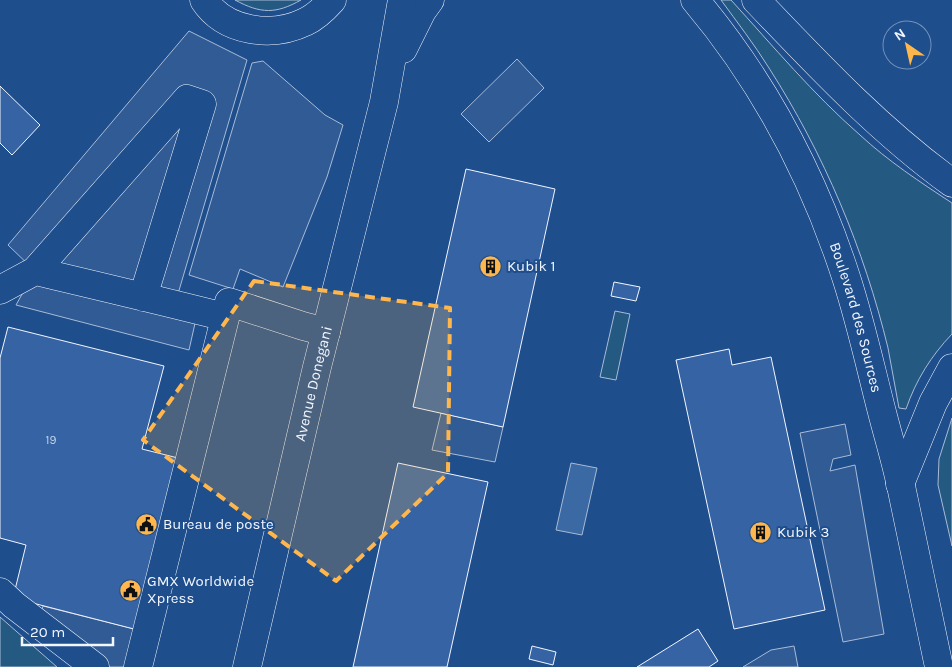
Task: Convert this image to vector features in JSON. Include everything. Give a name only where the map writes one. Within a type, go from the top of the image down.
[{"type":"main road","points":[[204,0],[219,16],[233,25],[266,30],[291,27],[305,22],[319,13],[332,0]]},
{"type":"main road","points":[[384,102],[402,0]]},
{"type":"main road","points":[[384,102],[411,31],[430,0]]},
{"type":"main road","name":"Boulevard des Sources","points":[[695,0],[721,31],[756,80],[774,110],[822,212],[846,277],[876,383],[900,484],[939,667]]},
{"type":"main road","points":[[756,0],[864,110],[907,148],[952,183]]},
{"type":"main road","points":[[0,290],[35,270],[187,99],[202,104],[143,297]]},
{"type":"main road","name":"Avenue Donegani","points":[[247,667],[326,332],[384,102]]},
{"type":"main road","points":[[35,270],[225,316]]},
{"type":"main road","points":[[138,667],[229,302],[326,332]]},
{"type":"main road","points":[[900,484],[941,386],[952,368]]},
{"type":"main road","points":[[0,592],[14,605],[95,667]]},
{"type":"highlighted area","points":[[254,281],[450,308],[448,473],[336,581],[143,440]]},
{"type":"shaded area","points":[[235,0],[301,0],[276,10],[261,10]]},
{"type":"shaded area","points":[[721,0],[731,0],[810,86],[871,145],[904,171],[952,203],[952,334],[925,369],[914,388],[906,409],[899,408],[888,348],[878,311],[867,275],[840,203],[789,101],[769,68]]},
{"type":"shaded area","points":[[189,31],[247,60],[175,304],[198,310],[189,350],[16,305],[35,271],[8,245]]},
{"type":"shaded area","points":[[517,59],[544,88],[489,142],[461,114]]},
{"type":"shaded area","points":[[263,61],[325,115],[343,125],[327,177],[283,287],[240,269],[233,289],[189,275],[252,63]]},
{"type":"shaded area","points":[[615,311],[630,314],[616,380],[600,377]]},
{"type":"shaded area","points":[[441,413],[503,427],[495,462],[432,450]]},
{"type":"shaded area","points":[[952,418],[952,546],[938,485],[939,459]]},
{"type":"shaded area","points":[[845,424],[851,455],[833,459],[830,471],[855,465],[884,634],[843,642],[800,433]]},
{"type":"shaded area","points":[[571,463],[597,468],[582,535],[556,530]]},
{"type":"shaded area","points":[[43,606],[134,629],[125,667],[95,667],[37,623]]},
{"type":"shaded area","points":[[0,617],[57,667],[0,667]]},
{"type":"shaded area","points":[[794,646],[798,667],[743,667],[771,650]]},
{"type":"building","points":[[0,86],[40,125],[12,155],[0,143]]},
{"type":"building","name":"Kubik 1","points":[[466,169],[555,189],[503,427],[413,407]]},
{"type":"building","points":[[614,282],[640,287],[636,301],[611,296]]},
{"type":"building","points":[[8,327],[164,366],[142,449],[178,458],[134,629],[13,598],[26,545],[0,538],[0,358]]},
{"type":"building","name":"Kubik 3","points":[[729,349],[732,365],[771,357],[825,610],[734,629],[676,360]]},
{"type":"building","points":[[398,463],[488,482],[447,667],[353,667]]},
{"type":"building","points":[[698,629],[718,661],[709,667],[637,667]]},
{"type":"building","points":[[532,646],[556,652],[553,665],[529,659]]},
{"type":"place","name":"Kubik 1","points":[[491,266]]},
{"type":"place","name":"Bureau de poste","points":[[147,524]]},
{"type":"place","name":"Kubik 3","points":[[761,532]]},
{"type":"place","name":"GMX Worldwide Xpress","points":[[131,590]]}]
